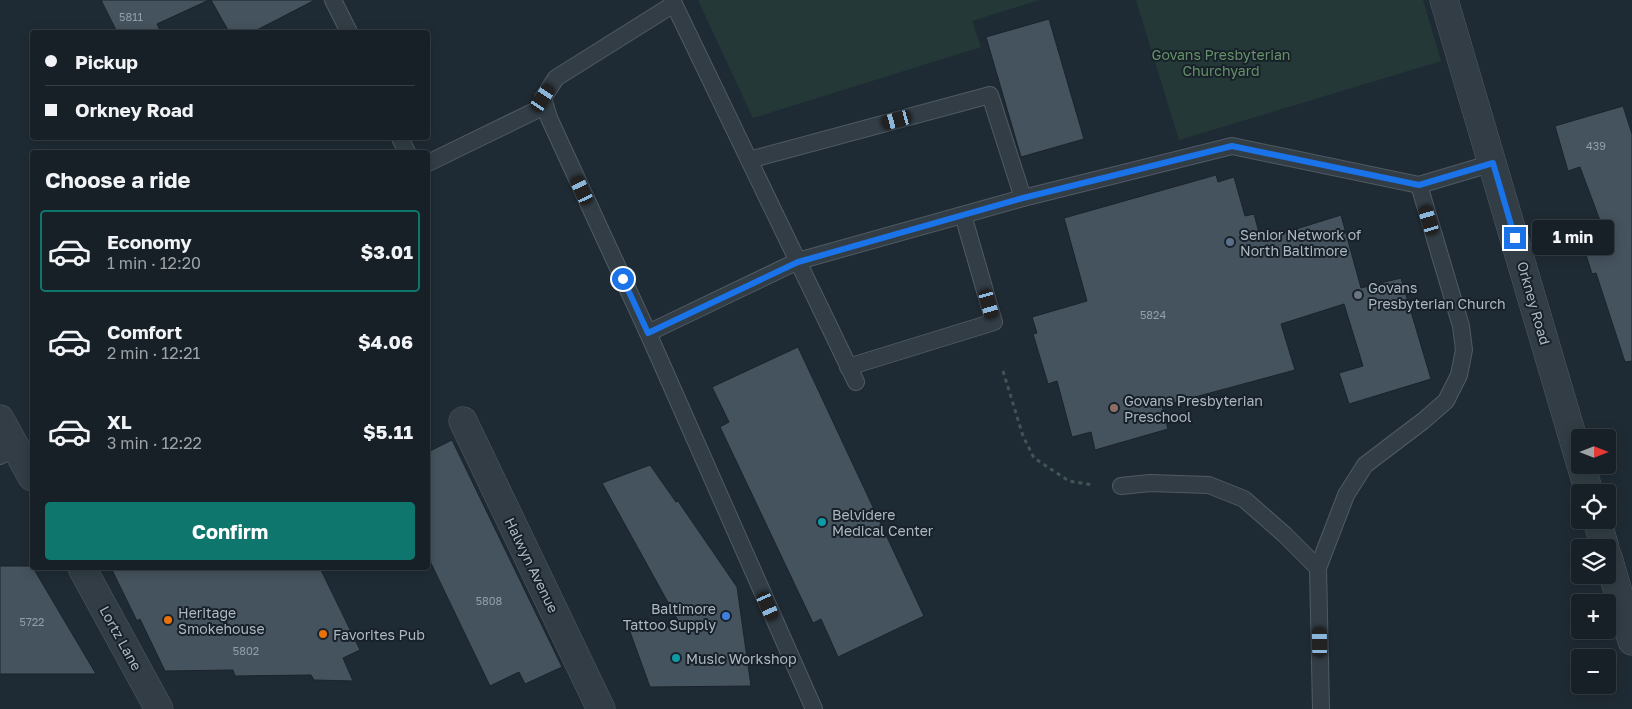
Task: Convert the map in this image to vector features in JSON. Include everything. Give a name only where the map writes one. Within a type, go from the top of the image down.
[{"type":"street","name":"Orkney Road","points":[[1444,0],[1571,432]]},
{"type":"street","points":[[0,419],[8,452],[30,475]]},
{"type":"street","name":"Halwyn Avenue","points":[[463,421],[601,709]]},
{"type":"street","name":"Lortz Lane","points":[[83,570],[159,709]]},
{"type":"street","points":[[1616,584],[1632,641]]},
{"type":"lane","points":[[333,0],[348,30]]},
{"type":"lane","points":[[814,709],[648,333],[549,118],[543,98],[556,78],[673,2],[856,382]]},
{"type":"lane","points":[[749,160],[990,95],[1023,198]]},
{"type":"lane","points":[[430,163],[545,106]]},
{"type":"lane","points":[[648,333],[798,262],[1023,198],[1232,146],[1419,185],[1493,163]]},
{"type":"lane","points":[[1321,709],[1318,568],[1346,495],[1365,465],[1423,421],[1446,400],[1459,375],[1464,350],[1461,326],[1419,185]]},
{"type":"lane","points":[[848,366],[994,322],[963,215]]},
{"type":"lane","points":[[1121,486],[1150,483],[1209,485],[1244,499],[1285,535],[1318,568]]},
{"type":"path","points":[[1003,371],[1023,436],[1034,458],[1069,481],[1089,485],[1121,486]]},
{"type":"green space","points":[[698,0],[1039,0],[972,21],[981,47],[753,118]]},
{"type":"green space","name":"Govans Presbyterian Churchyard","points":[[1136,0],[1423,0],[1441,61],[1179,140]]},
{"type":"building","points":[[101,0],[209,0],[157,24],[160,30],[116,30]]},
{"type":"building","points":[[211,0],[315,0],[257,30],[228,30]]},
{"type":"building","points":[[1049,19],[1084,139],[1021,157],[986,37]]},
{"type":"building","points":[[1623,106],[1632,134],[1632,361],[1625,362],[1596,273],[1592,274],[1579,232],[1602,226],[1580,167],[1568,171],[1555,126]]},
{"type":"building","points":[[1216,175],[1218,182],[1234,177],[1245,216],[1254,214],[1261,240],[1341,215],[1361,288],[1401,278],[1431,379],[1349,404],[1339,373],[1363,366],[1344,304],[1281,324],[1295,370],[1162,406],[1168,429],[1095,450],[1091,432],[1072,437],[1057,381],[1048,384],[1033,334],[1037,333],[1032,317],[1087,301],[1064,218]]},
{"type":"building","name":"Belvidere Medical Center","points":[[798,347],[924,616],[838,657],[821,619],[813,623],[720,427],[729,422],[712,387]]},
{"type":"building","points":[[452,440],[562,667],[525,684],[519,672],[490,686],[430,561],[430,451]]},
{"type":"building","points":[[650,465],[676,502],[678,501],[737,587],[751,686],[650,687],[629,629],[681,626],[602,483]]},
{"type":"building","points":[[0,566],[30,566],[30,570],[34,570],[96,674],[0,674]]},
{"type":"building","points":[[112,570],[321,570],[360,650],[343,658],[353,681],[314,680],[311,675],[235,676],[233,670],[165,671],[140,619],[137,621]]},
{"type":"place","name":"Senior Network of North Baltimore","points":[[1230,242]]},
{"type":"place","name":"Govans Presbyterian Church","points":[[1358,295]]},
{"type":"place","name":"Govans Presbyterian Preschool","points":[[1114,408]]},
{"type":"place","name":"Belvidere Medical Center","points":[[822,522]]},
{"type":"place","name":"Baltimore Tattoo Supply","points":[[726,616]]},
{"type":"place","name":"Heritage Smokehouse","points":[[168,620]]},
{"type":"place","name":"Favorites Pub","points":[[323,634]]},
{"type":"place","name":"Music Workshop","points":[[676,658]]},
{"type":"route","points":[[623,279],[648,333],[798,262],[1023,198],[1232,146],[1419,185],[1493,163],[1515,238]]}]
